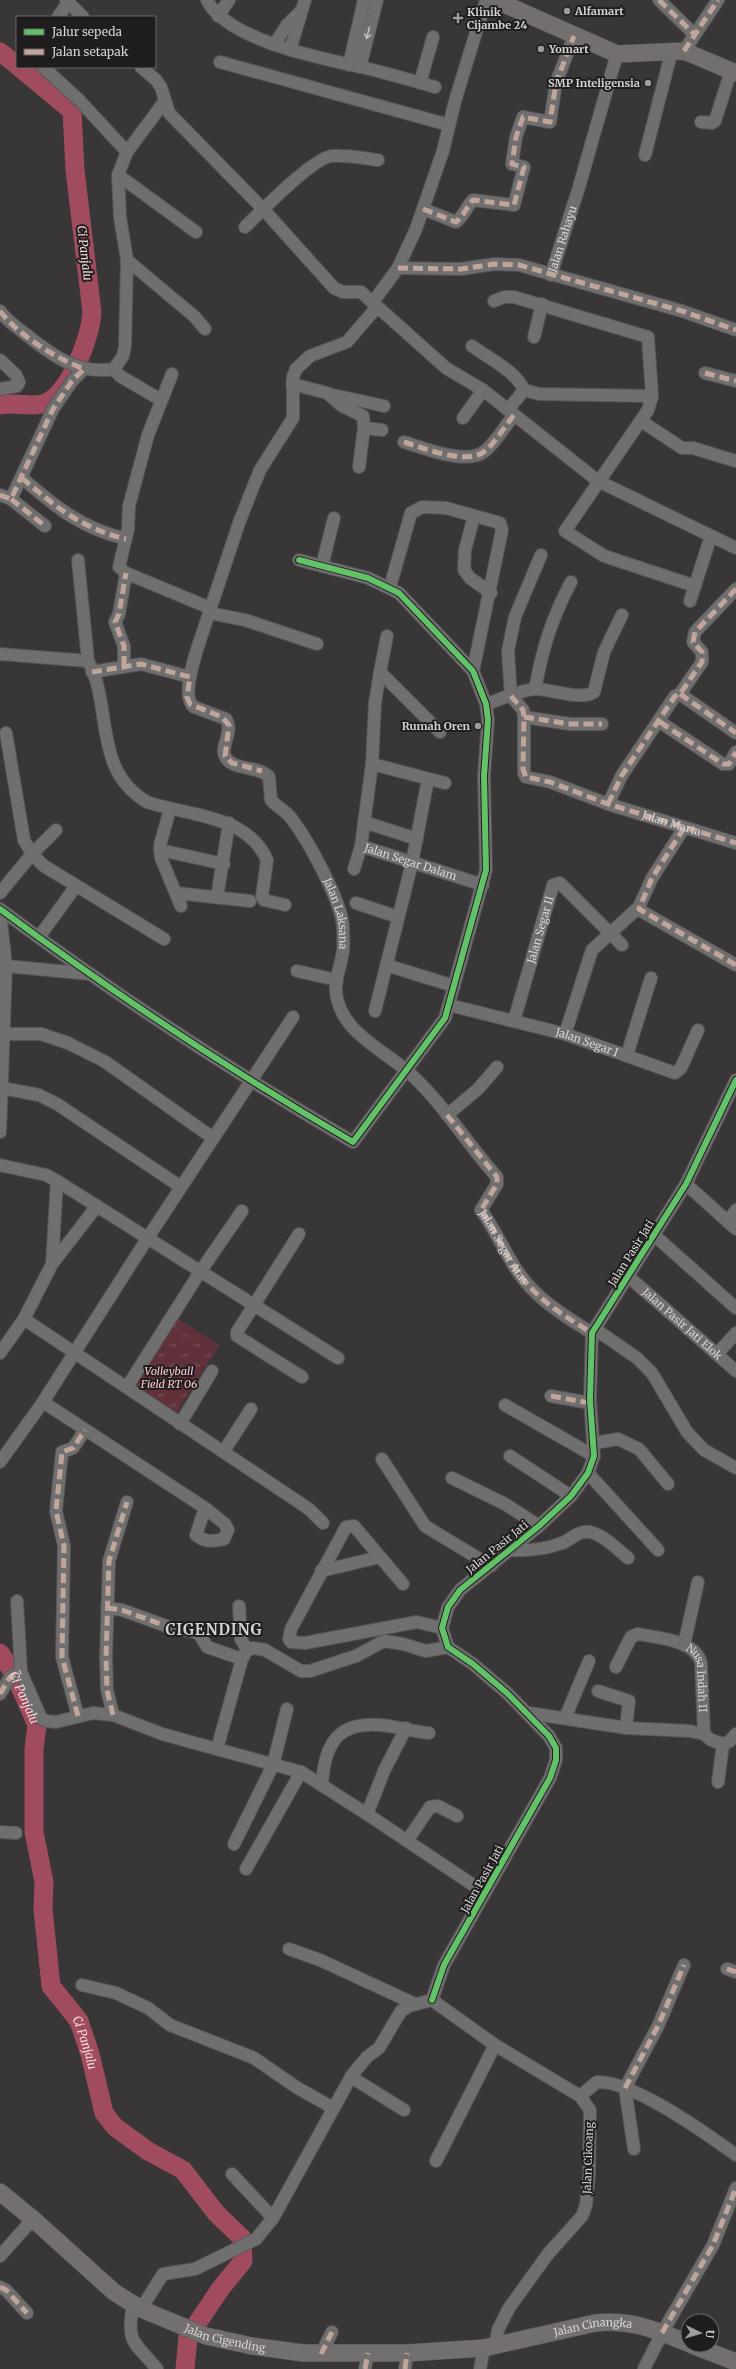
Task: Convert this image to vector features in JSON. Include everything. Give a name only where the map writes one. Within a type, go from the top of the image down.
[{"type":"street","points":[[207,0],[218,16],[238,28],[274,45],[435,87]]},
{"type":"street","points":[[218,16],[229,0]]},
{"type":"street","points":[[364,0],[367,14]]},
{"type":"street","points":[[355,66],[367,14],[377,0]]},
{"type":"street","points":[[0,654],[90,666],[124,666],[138,664],[154,666],[190,677],[210,610],[240,520],[260,470],[293,418],[292,384],[296,369],[303,361],[320,351],[344,344],[375,305],[398,268],[423,209],[443,151],[449,125],[486,0]]},
{"type":"street","points":[[495,0],[617,54],[678,51],[733,72],[715,121],[712,123],[701,122]]},
{"type":"street","points":[[659,0],[694,34]]},
{"type":"street","points":[[645,155],[678,51],[694,34],[718,0]]},
{"type":"street","points":[[59,16],[67,2],[82,16]]},
{"type":"street","points":[[274,45],[287,25],[303,6]]},
{"type":"street","points":[[290,50],[303,6]]},
{"type":"street","points":[[423,209],[456,222],[464,215],[469,204],[473,200],[514,205],[524,168],[512,164],[516,137],[523,117],[550,122],[556,83],[574,36]]},
{"type":"street","points":[[420,83],[433,37]]},
{"type":"street","name":"Jalan Rahayu","points":[[398,268],[460,269],[494,264],[519,265],[551,275],[579,188],[617,54]]},
{"type":"street","points":[[220,62],[449,125]]},
{"type":"street","points":[[44,68],[80,101],[127,152]]},
{"type":"street","points":[[142,68],[156,80],[169,113],[262,209],[334,288],[343,292],[361,292],[446,368],[483,390],[598,481],[736,548]]},
{"type":"street","points":[[114,369],[123,356],[125,346],[126,260],[118,175],[127,152],[164,102]]},
{"type":"street","points":[[245,227],[262,209],[321,159],[331,156],[378,160]]},
{"type":"street","points":[[118,175],[196,232]]},
{"type":"street","points":[[126,260],[195,317],[205,329]]},
{"type":"street","points":[[551,275],[654,303],[736,330]]},
{"type":"street","points":[[494,301],[504,297],[514,297],[542,304],[648,337],[652,396],[648,410],[564,528],[566,533],[604,556],[695,586]]},
{"type":"street","points":[[534,337],[542,304]]},
{"type":"street","points":[[0,311],[11,323],[52,355],[83,369],[114,369],[120,376],[161,400]]},
{"type":"street","points":[[472,346],[503,369],[521,385],[524,390],[539,394],[652,396]]},
{"type":"street","points":[[0,360],[16,375],[18,382],[17,386],[0,389]]},
{"type":"street","points":[[45,526],[6,497],[22,478],[54,409],[72,381],[83,369]]},
{"type":"street","points":[[705,373],[736,382]]},
{"type":"street","points":[[172,374],[152,421],[131,500],[126,539],[119,565],[120,569],[210,610],[317,644]]},
{"type":"street","points":[[292,384],[327,394],[384,406]]},
{"type":"street","points":[[463,418],[483,390]]},
{"type":"street","points":[[404,442],[464,458],[481,454],[511,412],[524,390]]},
{"type":"street","points":[[327,394],[342,406],[363,416],[364,428],[359,467]]},
{"type":"street","points":[[641,421],[682,448],[693,448],[736,461]]},
{"type":"street","points":[[364,428],[382,430]]},
{"type":"street","points":[[22,478],[53,504],[82,524],[102,533],[126,539]]},
{"type":"street","points":[[390,587],[411,513],[422,507],[457,510],[500,523],[502,530],[474,671]]},
{"type":"street","points":[[474,516],[466,550],[464,570],[470,578],[490,593]]},
{"type":"street","points":[[322,566],[334,518]]},
{"type":"street","points":[[690,601],[711,536]]},
{"type":"street","points":[[541,555],[530,578],[515,617],[508,651],[511,696],[523,710],[524,717],[570,724],[602,724]]},
{"type":"street","points":[[78,560],[90,666],[107,747],[123,781],[136,796],[147,802],[229,823],[243,831],[266,857],[267,864],[262,896],[264,900],[285,905]]},
{"type":"street","points":[[0,908],[91,974],[250,1081],[353,1142],[445,1018],[486,870],[484,776],[488,720],[486,704],[474,671],[399,593],[390,587],[363,577],[299,560]]},
{"type":"street","points":[[124,666],[124,646],[115,622],[119,614],[126,573]]},
{"type":"street","points":[[535,689],[542,650],[552,622],[571,582]]},
{"type":"street","points":[[608,804],[622,775],[660,722],[675,696],[680,694],[702,662],[702,652],[693,639],[736,588]]},
{"type":"street","points":[[486,704],[535,689],[566,694],[590,695],[594,692],[604,652],[622,615]]},
{"type":"street","points":[[361,846],[372,764],[375,702],[387,636]]},
{"type":"street","points":[[380,672],[440,732]]},
{"type":"street","name":"Jalan Laksana","points":[[190,677],[187,697],[190,704],[222,717],[229,725],[225,756],[232,763],[262,772],[269,777],[271,800],[290,816],[307,842],[336,899],[343,925],[343,950],[337,980],[337,998],[346,1018],[368,1042],[407,1071]]},
{"type":"street","points":[[680,694],[736,733]]},
{"type":"street","name":"Jalan Marta","points":[[524,717],[523,769],[526,777],[550,782],[608,804],[736,843]]},
{"type":"street","points":[[660,722],[723,764],[729,764],[736,752]]},
{"type":"street","points":[[6,733],[4,753],[24,840],[32,854],[44,866],[164,938]]},
{"type":"street","points":[[372,764],[445,783]]},
{"type":"street","points":[[375,1011],[412,863],[428,779]]},
{"type":"street","points":[[170,809],[160,850],[181,906]]},
{"type":"street","points":[[364,822],[417,839]]},
{"type":"street","points":[[218,897],[229,823]]},
{"type":"street","points":[[565,1034],[592,950],[639,907],[652,878],[684,828]]},
{"type":"street","points":[[0,893],[32,854],[56,830]]},
{"type":"street","name":"Jalan Segar Dalam","points":[[354,869],[361,846],[483,885]]},
{"type":"street","points":[[160,850],[224,864]]},
{"type":"street","name":"Jalan Segar II","points":[[514,1021],[553,885],[560,883],[622,945]]},
{"type":"street","points":[[39,937],[76,886]]},
{"type":"street","points":[[176,893],[250,900]]},
{"type":"street","points":[[356,903],[398,917]]},
{"type":"street","points":[[639,907],[641,911],[736,965]]},
{"type":"street","points":[[0,913],[6,966],[0,1132]]},
{"type":"street","points":[[386,965],[454,986]]},
{"type":"street","points":[[6,966],[91,974]]},
{"type":"street","points":[[297,971],[337,980]]},
{"type":"street","points":[[627,1054],[652,978]]},
{"type":"street","name":"Jalan Segar I","points":[[449,1005],[565,1034],[627,1054],[675,1073],[681,1068],[698,1030]]},
{"type":"street","points":[[0,1462],[43,1402],[146,1239],[293,1017]]},
{"type":"street","points":[[4,1034],[41,1034],[68,1043],[104,1061],[213,1138]]},
{"type":"street","points":[[447,1115],[478,1089],[497,1066]]},
{"type":"street","name":"Jalan Segar Atas","points":[[407,1071],[447,1115],[497,1177],[497,1184],[481,1210],[512,1261],[534,1291],[568,1318],[593,1331]]},
{"type":"street","name":"Jalan Pasir Jati","points":[[442,1628],[448,1607],[460,1590],[539,1526],[570,1496],[588,1473],[594,1456],[590,1403],[593,1331],[629,1277],[686,1184],[736,1080]]},
{"type":"street","points":[[2,1088],[38,1095],[57,1104],[181,1187]]},
{"type":"street","points":[[0,1165],[40,1173],[57,1181],[146,1239],[255,1305],[338,1358]]},
{"type":"street","points":[[52,1264],[57,1181]]},
{"type":"street","points":[[686,1184],[732,1226],[736,1210]]},
{"type":"street","points":[[0,1353],[24,1319],[52,1264],[97,1206]]},
{"type":"street","points":[[127,1387],[200,1272],[242,1211]]},
{"type":"street","points":[[299,1234],[237,1332],[237,1336],[302,1377]]},
{"type":"street","points":[[654,1235],[736,1308]]},
{"type":"street","name":"Jalan Pasir Jati Elok","points":[[629,1277],[736,1371]]},
{"type":"street","points":[[24,1319],[180,1424],[224,1451],[309,1509],[323,1523]]},
{"type":"street","points":[[593,1331],[637,1358],[652,1373],[687,1432],[704,1450],[736,1468]]},
{"type":"street","points":[[717,1354],[736,1333]]},
{"type":"street","points":[[180,1424],[212,1371]]},
{"type":"street","points":[[551,1396],[590,1403]]},
{"type":"street","points":[[43,1402],[204,1508]]},
{"type":"street","points":[[505,1405],[594,1456]]},
{"type":"street","points":[[224,1451],[251,1409]]},
{"type":"street","points":[[78,1716],[62,1657],[64,1546],[58,1529],[56,1497],[62,1452],[73,1448],[85,1430]]},
{"type":"street","points":[[594,1443],[618,1439],[639,1449],[668,1484]]},
{"type":"street","points":[[510,1456],[570,1496]]},
{"type":"street","points":[[382,1459],[425,1526],[491,1566]]},
{"type":"street","points":[[588,1473],[658,1550]]},
{"type":"street","points":[[452,1478],[504,1504],[539,1526]]},
{"type":"street","points":[[113,1715],[107,1690],[107,1608],[110,1558],[127,1502]]},
{"type":"street","points":[[107,1608],[122,1610],[169,1627],[195,1632],[200,1635],[207,1647],[244,1654],[253,1648],[265,1650],[301,1671],[310,1671],[356,1656],[384,1641],[403,1644],[426,1651],[448,1647],[442,1628],[417,1622],[305,1643],[291,1642],[289,1639],[291,1629],[346,1527],[354,1526],[403,1584]]},
{"type":"street","points":[[509,1550],[521,1551],[559,1544],[576,1535],[588,1532],[601,1537],[628,1558]]},
{"type":"street","points":[[321,1571],[380,1557]]},
{"type":"street","points":[[684,1645],[698,1582]]},
{"type":"street","points":[[17,1601],[17,1674],[41,1718],[46,1721],[56,1722],[93,1713],[113,1715],[162,1734],[301,1772],[322,1784],[408,1841],[484,1894]]},
{"type":"street","points":[[217,1749],[244,1654],[241,1639],[239,1606]]},
{"type":"street","name":"Nusa Indah II","points":[[616,1667],[631,1637],[638,1634],[684,1645],[699,1655],[704,1734]]},
{"type":"street","name":"Jalan Pasir Jati","points":[[432,2000],[444,1965],[550,1778],[556,1760],[556,1748],[549,1736],[529,1713],[473,1664],[448,1647]]},
{"type":"street","points":[[565,1718],[589,1661]]},
{"type":"street","points":[[0,1694],[17,1674]]},
{"type":"street","points":[[598,1691],[629,1701],[626,1728]]},
{"type":"street","points":[[234,1844],[273,1765],[288,1709]]},
{"type":"street","points":[[529,1713],[626,1728],[704,1734],[711,1740],[723,1744],[730,1741],[736,1734]]},
{"type":"street","points":[[322,1784],[328,1752],[338,1734],[357,1726],[366,1725],[406,1728],[429,1732]]},
{"type":"street","points":[[367,1814],[384,1771],[406,1728]]},
{"type":"street","points":[[718,1782],[723,1744]]},
{"type":"street","points":[[246,1869],[301,1772]]},
{"type":"street","points":[[408,1841],[430,1807],[438,1806],[458,1816]]},
{"type":"street","points":[[0,1832],[16,1833]]},
{"type":"street","points":[[289,1949],[320,1960],[415,2004]]},
{"type":"street","points":[[634,2149],[625,2088],[658,2026],[684,1965]]},
{"type":"street","points":[[82,1985],[116,1993],[148,2008],[170,2025],[254,2058],[296,2087],[333,2108]]},
{"type":"street","points":[[157,2369],[132,2340],[129,2328],[137,2307],[163,2274],[195,2269],[235,2251],[256,2239],[273,2218],[351,2077],[367,2057],[380,2048],[401,2011],[415,2004],[432,2000]]},
{"type":"street","name":"Jalan Cikoang","points":[[432,2000],[494,2045],[580,2096],[590,2110],[589,2175],[586,2205],[582,2216],[548,2254],[509,2308],[480,2369]]},
{"type":"street","points":[[436,2161],[494,2045]]},
{"type":"street","points":[[351,2077],[404,2110]]},
{"type":"street","points":[[580,2096],[597,2082],[625,2088],[670,2110],[736,2155]]},
{"type":"street","points":[[232,2174],[273,2218]]},
{"type":"street","points":[[644,2369],[662,2333],[713,2245],[736,2188]]},
{"type":"street","name":"Jalan Cigending","points":[[0,2192],[33,2218],[105,2285],[137,2307],[194,2332],[252,2346],[367,2361],[406,2361],[490,2347]]},
{"type":"street","points":[[0,2256],[33,2218]]},
{"type":"street","points":[[0,2287],[6,2290],[27,2313]]},
{"type":"street","name":"Jalan Cinangka","points":[[490,2347],[595,2323],[613,2321],[640,2324],[680,2340]]},
{"type":"street","points":[[321,2354],[332,2332]]},
{"type":"street","points":[[713,2353],[736,2362]]},
{"type":"green space","name":"Volleyball Field RT 06","points":[[178,1319],[219,1345],[175,1415],[134,1385]]},
{"type":"waterway","name":"Ci Panjalu","points":[[0,52],[16,64]]},
{"type":"waterway","name":"Ci Panjalu","points":[[0,405],[43,404],[53,399],[70,378],[77,364],[88,336],[92,312],[75,170],[72,111],[20,68]]},
{"type":"waterway","name":"Ci Panjalu","points":[[0,1653],[15,1675],[37,1725],[34,1749],[34,1832],[44,1882],[43,1909],[51,1986],[79,2021],[90,2054],[104,2113],[115,2127],[148,2151],[183,2170],[216,2213],[242,2238],[243,2261],[221,2288],[188,2337],[185,2369]]},
{"type":"marked path","points":[[659,0],[694,34]]},
{"type":"marked path","points":[[684,51],[718,0]]},
{"type":"marked path","points":[[423,209],[456,222],[473,200],[514,205],[524,167],[512,164],[516,137],[523,117],[550,122],[556,83],[574,36]]},
{"type":"marked path","points":[[398,268],[461,269],[494,264],[519,265],[682,311],[736,330]]},
{"type":"marked path","points":[[0,311],[17,329],[39,345],[62,359],[84,369],[72,381],[53,409],[11,499],[0,495]]},
{"type":"marked path","points":[[705,373],[736,381]]},
{"type":"marked path","points":[[404,442],[445,454],[468,457],[477,455],[485,451],[493,443],[514,415]]},
{"type":"marked path","points":[[22,478],[70,516],[96,529],[126,539]]},
{"type":"marked path","points":[[11,499],[45,526]]},
{"type":"marked path","points":[[124,666],[124,646],[115,622],[119,614],[126,573]]},
{"type":"marked path","points":[[608,804],[622,775],[675,696],[680,694],[702,662],[702,652],[693,642],[695,632],[736,589]]},
{"type":"marked path","points":[[92,672],[141,664],[190,677],[187,697],[190,704],[222,717],[229,725],[225,756],[232,763],[262,771]]},
{"type":"marked path","points":[[680,694],[736,733]]},
{"type":"marked path","points":[[511,696],[523,710],[523,769],[526,777],[550,782],[608,804],[736,843]]},
{"type":"marked path","points":[[524,717],[570,724],[602,724]]},
{"type":"marked path","points":[[660,722],[723,764],[729,764],[736,752]]},
{"type":"marked path","points":[[684,828],[652,878],[639,909],[736,965]]},
{"type":"marked path","points":[[447,1115],[497,1177],[497,1184],[481,1210],[519,1274],[535,1292],[555,1309],[592,1333]]},
{"type":"marked path","points":[[551,1396],[590,1403]]},
{"type":"marked path","points":[[78,1716],[62,1657],[64,1546],[56,1511],[62,1452],[73,1448],[85,1430]]},
{"type":"marked path","points":[[113,1715],[107,1690],[106,1657],[109,1561],[127,1502]]},
{"type":"marked path","points":[[107,1608],[122,1610],[169,1627]]},
{"type":"marked path","points":[[0,1694],[10,1677],[21,1672]]},
{"type":"marked path","points":[[625,2088],[658,2026],[684,1965]]},
{"type":"marked path","points":[[727,1969],[736,1972]]},
{"type":"marked path","points":[[662,2333],[713,2245],[736,2188]]},
{"type":"marked path","points":[[0,2287],[6,2290],[27,2313]]},
{"type":"marked path","points":[[321,2354],[332,2332]]},
{"type":"marked path","points":[[365,2369],[368,2353]]},
{"type":"marked path","points":[[405,2369],[407,2353]]},
{"type":"cycle path","points":[[0,909],[129,1001],[217,1059],[353,1142],[445,1018],[486,870],[484,776],[488,720],[486,704],[473,671],[399,593],[368,578],[299,560]]},
{"type":"cycle path","points":[[432,2000],[444,1965],[550,1778],[556,1760],[556,1748],[549,1736],[507,1693],[473,1664],[448,1647],[442,1628],[448,1607],[460,1590],[539,1526],[571,1496],[588,1473],[594,1456],[590,1400],[592,1333],[686,1184],[736,1080]]},
{"type":"place","name":"Alfamart","points":[[567,11]]},
{"type":"place","name":"Klinik Cijambe 24","points":[[458,18]]},
{"type":"place","name":"Yomart","points":[[541,49]]},
{"type":"place","name":"SMP Inteligensia","points":[[648,83]]},
{"type":"place","name":"Rumah Oren","points":[[478,726]]},
{"type":"district","name":"CIGENDING","points":[[214,1629]]}]
